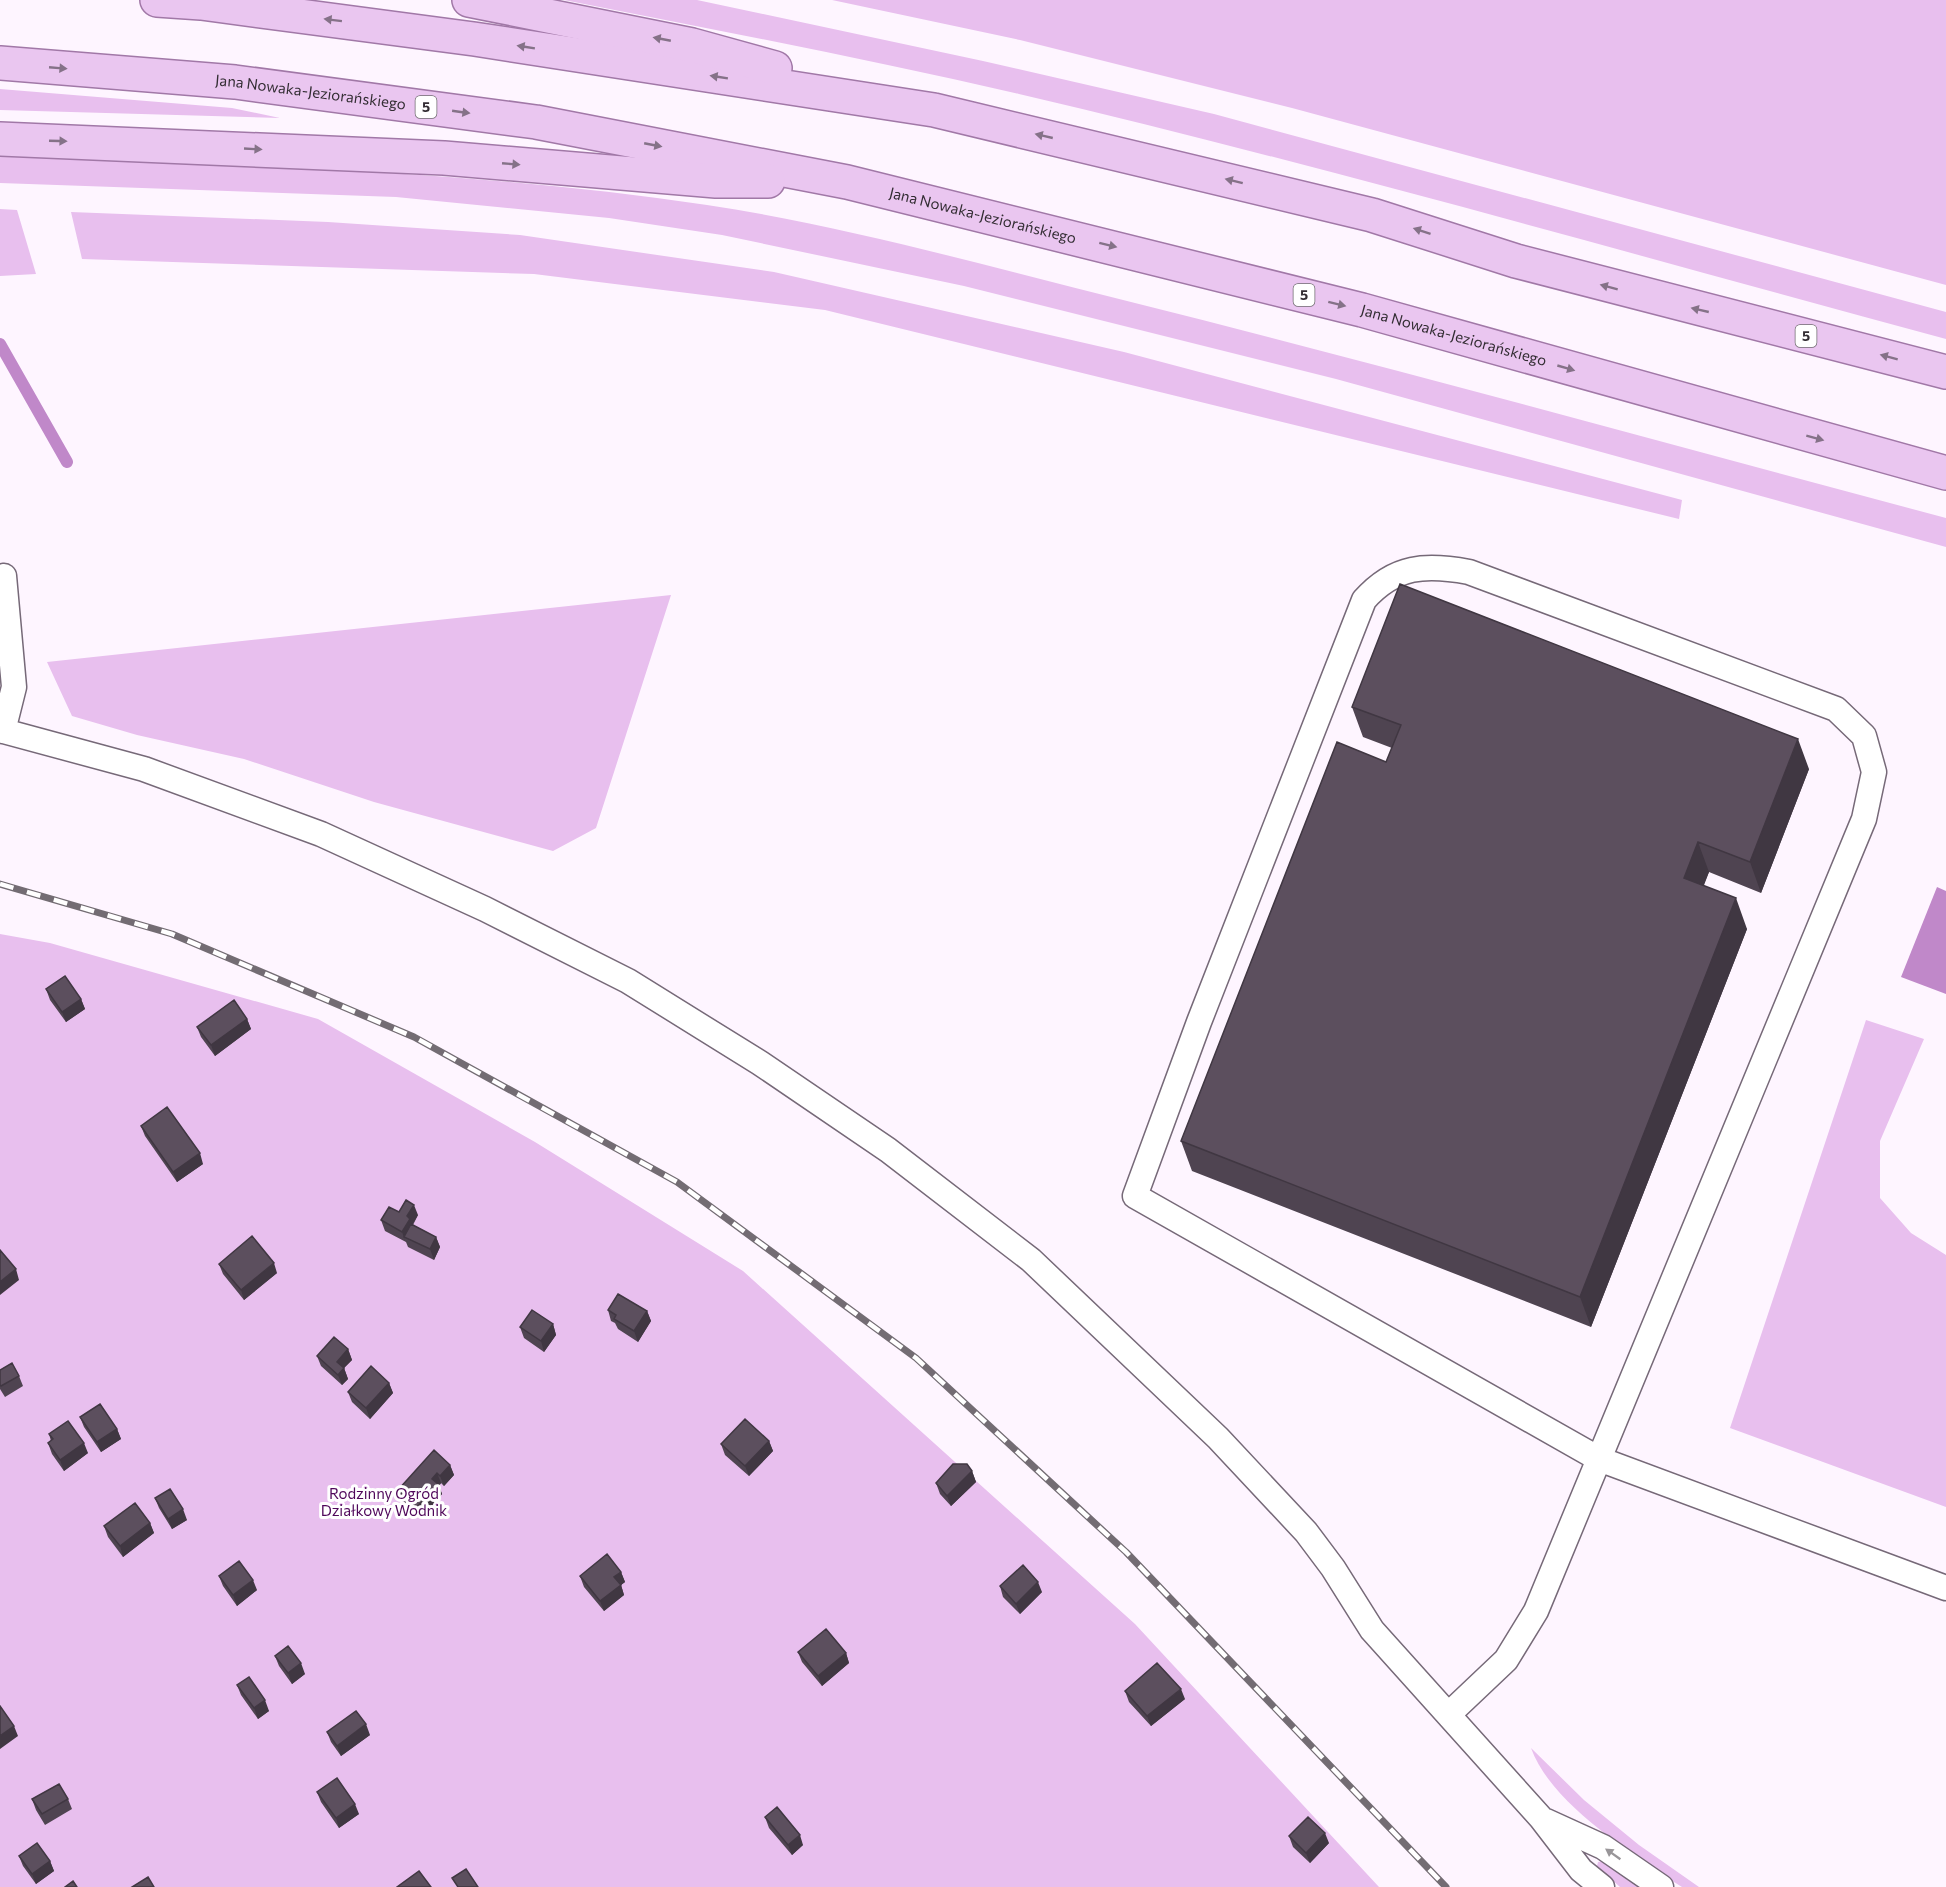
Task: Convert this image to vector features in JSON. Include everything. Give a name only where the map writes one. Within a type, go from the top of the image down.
[{"type":"main road","name":"5","points":[[157,0],[201,3],[474,39],[922,108],[1372,215],[1516,261],[1946,372]]},
{"type":"main road","points":[[469,0],[692,45],[922,108]]},
{"type":"main road","name":"Jana Nowaka-Jeziorańskiego","points":[[0,63],[236,82],[536,122],[847,182],[1362,310],[1946,473]]},
{"type":"main road","points":[[0,139],[444,158],[716,181],[847,182]]},
{"type":"lane","points":[[1449,1714],[1506,1660],[1536,1611],[1599,1459],[1864,819],[1874,772],[1864,736],[1836,709],[1469,572],[1424,567],[1404,571],[1387,578],[1364,600],[1199,1022],[1135,1196],[1599,1459],[1946,1588]]},
{"type":"lane","points":[[4,576],[14,687],[2,730],[144,769],[321,834],[485,909],[628,981],[760,1063],[888,1150],[1030,1260],[1218,1438],[1306,1532],[1334,1568],[1372,1630],[1541,1818],[1581,1870],[1602,1887]]},
{"type":"lane","points":[[1541,1818],[1604,1847],[1661,1887]]},
{"type":"green space","points":[[564,0],[697,0],[983,61],[1214,114],[1946,312],[1946,339],[1484,213],[1135,122],[906,69]]},
{"type":"green space","points":[[832,0],[1946,0],[1946,285],[1292,108],[1020,40]]},
{"type":"green space","points":[[0,89],[232,108],[280,118],[0,110]]},
{"type":"green space","points":[[0,156],[442,176],[618,193],[761,214],[869,236],[1237,329],[1946,518],[1946,547],[1336,379],[964,286],[722,235],[609,218],[396,197],[0,183]]},
{"type":"green space","points":[[0,209],[17,210],[36,274],[0,276]]},
{"type":"green space","points":[[71,212],[328,222],[520,235],[774,272],[1124,352],[1682,500],[1679,519],[825,310],[534,274],[82,259]]},
{"type":"green space","points":[[671,595],[596,828],[553,851],[374,802],[244,759],[137,735],[72,716],[47,662]]},
{"type":"green space","name":"Rodzinny Ogród Działkowy Wodnik","points":[[0,934],[50,943],[318,1019],[535,1142],[743,1271],[1135,1624],[1379,1887],[0,1887]]},
{"type":"green space","points":[[1866,1020],[1924,1039],[1880,1141],[1880,1198],[1911,1233],[1946,1255],[1946,1507],[1730,1428]]},
{"type":"green space","points":[[1531,1748],[1584,1800],[1639,1845],[1699,1887],[1682,1887],[1592,1824],[1555,1788]]},
{"type":"green space","points":[[1603,1861],[1638,1887],[1620,1887],[1597,1866],[1598,1862]]},
{"type":"shaded area","points":[[1937,887],[1946,891],[1946,994],[1901,977]]},
{"type":"building","points":[[1400,584],[1798,739],[1750,862],[1698,842],[1684,878],[1736,898],[1580,1297],[1181,1141],[1337,742],[1386,762],[1401,725],[1352,707]]},
{"type":"building","points":[[65,976],[81,999],[62,1012],[46,989]]},
{"type":"building","points":[[234,1000],[247,1019],[211,1045],[197,1027]]},
{"type":"building","points":[[167,1107],[200,1153],[173,1172],[141,1126]]},
{"type":"building","points":[[406,1200],[414,1205],[407,1216],[410,1219],[402,1232],[381,1220],[389,1207],[399,1212]]},
{"type":"building","points":[[411,1224],[436,1237],[430,1249],[404,1237]]},
{"type":"building","points":[[252,1236],[274,1263],[241,1290],[219,1264]]},
{"type":"building","points":[[0,1250],[16,1269],[0,1282]]},
{"type":"building","points":[[618,1294],[647,1311],[634,1331],[614,1319],[616,1315],[608,1310]]},
{"type":"building","points":[[532,1310],[553,1324],[541,1341],[520,1327]]},
{"type":"building","points":[[334,1337],[348,1349],[337,1362],[344,1368],[338,1375],[317,1356]]},
{"type":"building","points":[[12,1363],[19,1376],[1,1386],[0,1370]]},
{"type":"building","points":[[371,1366],[389,1383],[366,1408],[348,1392]]},
{"type":"building","points":[[100,1404],[117,1429],[97,1442],[80,1417]]},
{"type":"building","points":[[745,1419],[769,1441],[745,1466],[721,1444]]},
{"type":"building","points":[[68,1421],[84,1443],[60,1460],[48,1443],[53,1439],[49,1434]]},
{"type":"building","points":[[434,1450],[450,1465],[440,1476],[437,1473],[432,1479],[438,1484],[417,1507],[398,1490]]},
{"type":"building","points":[[953,1464],[967,1464],[972,1471],[947,1496],[936,1483]]},
{"type":"building","points":[[170,1489],[183,1509],[168,1519],[155,1498]]},
{"type":"building","points":[[135,1503],[150,1523],[120,1546],[104,1526]]},
{"type":"building","points":[[607,1554],[621,1572],[614,1577],[621,1585],[600,1601],[580,1576]]},
{"type":"building","points":[[239,1561],[253,1580],[233,1595],[219,1576]]},
{"type":"building","points":[[1023,1565],[1038,1582],[1016,1604],[1000,1586]]},
{"type":"building","points":[[826,1629],[846,1653],[818,1676],[798,1652]]},
{"type":"building","points":[[288,1646],[301,1663],[288,1673],[275,1656]]},
{"type":"building","points":[[1157,1663],[1181,1689],[1147,1716],[1125,1691]]},
{"type":"building","points":[[249,1677],[265,1700],[254,1708],[237,1685]]},
{"type":"building","points":[[0,1706],[14,1726],[0,1736]]},
{"type":"building","points":[[356,1711],[366,1724],[337,1746],[327,1732]]},
{"type":"building","points":[[337,1778],[355,1804],[336,1818],[317,1792]]},
{"type":"building","points":[[59,1784],[68,1799],[42,1814],[32,1799]]},
{"type":"building","points":[[777,1807],[800,1835],[788,1845],[765,1817]]},
{"type":"building","points":[[1308,1817],[1325,1833],[1306,1853],[1289,1836]]},
{"type":"building","points":[[37,1843],[50,1861],[32,1874],[19,1856]]},
{"type":"building","points":[[466,1869],[478,1887],[458,1887],[452,1878]]},
{"type":"building","points":[[419,1871],[431,1887],[397,1887]]},
{"type":"building","points":[[148,1877],[154,1887],[132,1887]]},
{"type":"building","points":[[73,1881],[77,1887],[65,1887]]},
{"type":"waterway","points":[[0,344],[67,462]]},
{"type":"railway","points":[[0,884],[172,934],[414,1037],[677,1182],[916,1358],[1126,1552],[1446,1887]]}]
